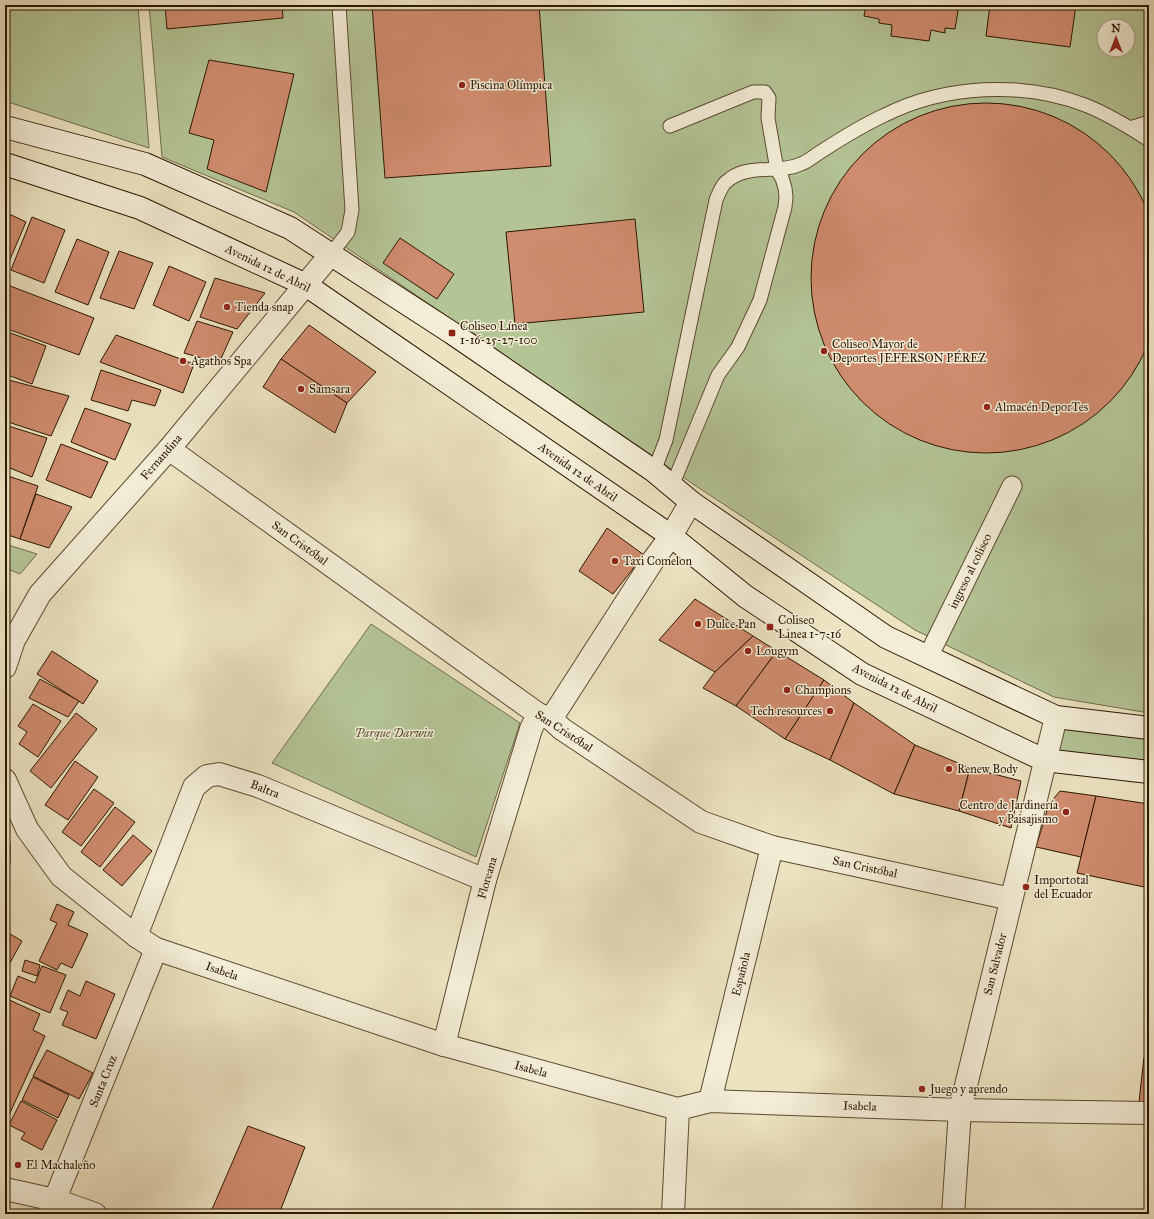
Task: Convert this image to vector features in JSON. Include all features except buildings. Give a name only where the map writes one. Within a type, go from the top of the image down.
[{"type":"street","points":[[5,126],[145,164],[290,228],[452,333],[654,471],[691,502],[886,637],[1056,717],[1149,728]]},
{"type":"street","name":"Avenida 12 de Abril","points":[[5,164],[140,208],[306,285],[671,536],[745,596],[862,674],[1044,760],[1149,772]]},
{"type":"street","name":"Fernandina","points":[[5,667],[14,640],[40,594],[169,449],[331,254]]},
{"type":"street","name":"San Cristóbal","points":[[169,449],[562,729],[701,822],[772,847],[1011,899]]},
{"type":"street","name":"ingreso al coliseo","points":[[928,657],[1012,486]]},
{"type":"street","name":"Floreana","points":[[444,1046],[485,880],[531,729],[544,716],[671,536],[691,502]]},
{"type":"street","name":"San Salvador","points":[[953,1214],[960,1110],[1044,760],[1056,717]]},
{"type":"street","name":"Baltra","points":[[136,936],[194,787],[207,776],[218,774],[258,786],[485,880]]},
{"type":"street","name":"Isabela","points":[[5,780],[27,829],[61,876],[136,936],[156,949],[444,1046],[678,1109],[710,1101],[960,1110],[1149,1113]]},
{"type":"street","name":"Española","points":[[710,1101],[772,847]]},
{"type":"street","name":"Santa Cruz","points":[[52,1207],[156,949]]},
{"type":"street","points":[[673,1214],[678,1109]]},
{"type":"street","points":[[5,1189],[52,1207],[95,1214]]},
{"type":"lane","points":[[331,254],[348,232],[352,210],[339,5]]},
{"type":"lane","points":[[654,471],[666,440],[716,200],[724,183],[738,174],[748,170],[777,170],[801,164],[867,124],[907,105],[928,98],[957,92],[986,89],[1026,92],[1056,97],[1085,105],[1130,128],[1149,140]]},
{"type":"lane","points":[[670,126],[753,92],[765,92],[769,98],[768,118],[777,170],[782,178],[786,197],[785,207],[760,300],[738,347],[718,375],[672,486]]},
{"type":"lane","points":[[1130,128],[1149,122]]},
{"type":"green space","points":[[5,5],[138,5],[149,148],[5,101]]},
{"type":"green space","name":"Coliseo Mayor de Deportes JEFERSON PÉREZ","points":[[149,5],[1149,5],[1149,713],[1054,697],[915,630],[702,490],[294,212],[162,157]]},
{"type":"green space","points":[[5,544],[37,554],[20,574],[5,568]]},
{"type":"green space","name":"Parque Darwin","points":[[371,624],[520,723],[476,857],[272,763]]},
{"type":"green space","points":[[1057,720],[1149,731],[1149,769],[1047,758]]},
{"type":"place","name":"Piscina Olímpica","points":[[462,85]]},
{"type":"place","name":"Tienda snap","points":[[227,307]]},
{"type":"place","name":"Coliseo Línea 1-16-25-27-100","points":[[452,333]]},
{"type":"place","name":"Coliseo Mayor de Deportes JEFERSON PÉREZ","points":[[824,351]]},
{"type":"place","name":"Agathos Spa","points":[[183,361]]},
{"type":"place","name":"Samsara","points":[[301,389]]},
{"type":"place","name":"Almacén DeporTes","points":[[987,407]]},
{"type":"place","name":"Taxi Comelon","points":[[615,561]]},
{"type":"place","name":"Dulce Pan","points":[[698,624]]},
{"type":"place","name":"Coliseo Linea 1-7-16","points":[[770,627]]},
{"type":"place","name":"Lougym","points":[[748,651]]},
{"type":"place","name":"Champions","points":[[787,690]]},
{"type":"place","name":"Tech resources","points":[[830,711]]},
{"type":"place","name":"Renew Body","points":[[949,769]]},
{"type":"place","name":"Centro de Jardinería y Paisajismo","points":[[1066,812]]},
{"type":"place","name":"Importotal del Ecuador","points":[[1026,887]]},
{"type":"place","name":"Juego y aprendo","points":[[922,1089]]},
{"type":"place","name":"El Machaleño","points":[[18,1165]]}]
